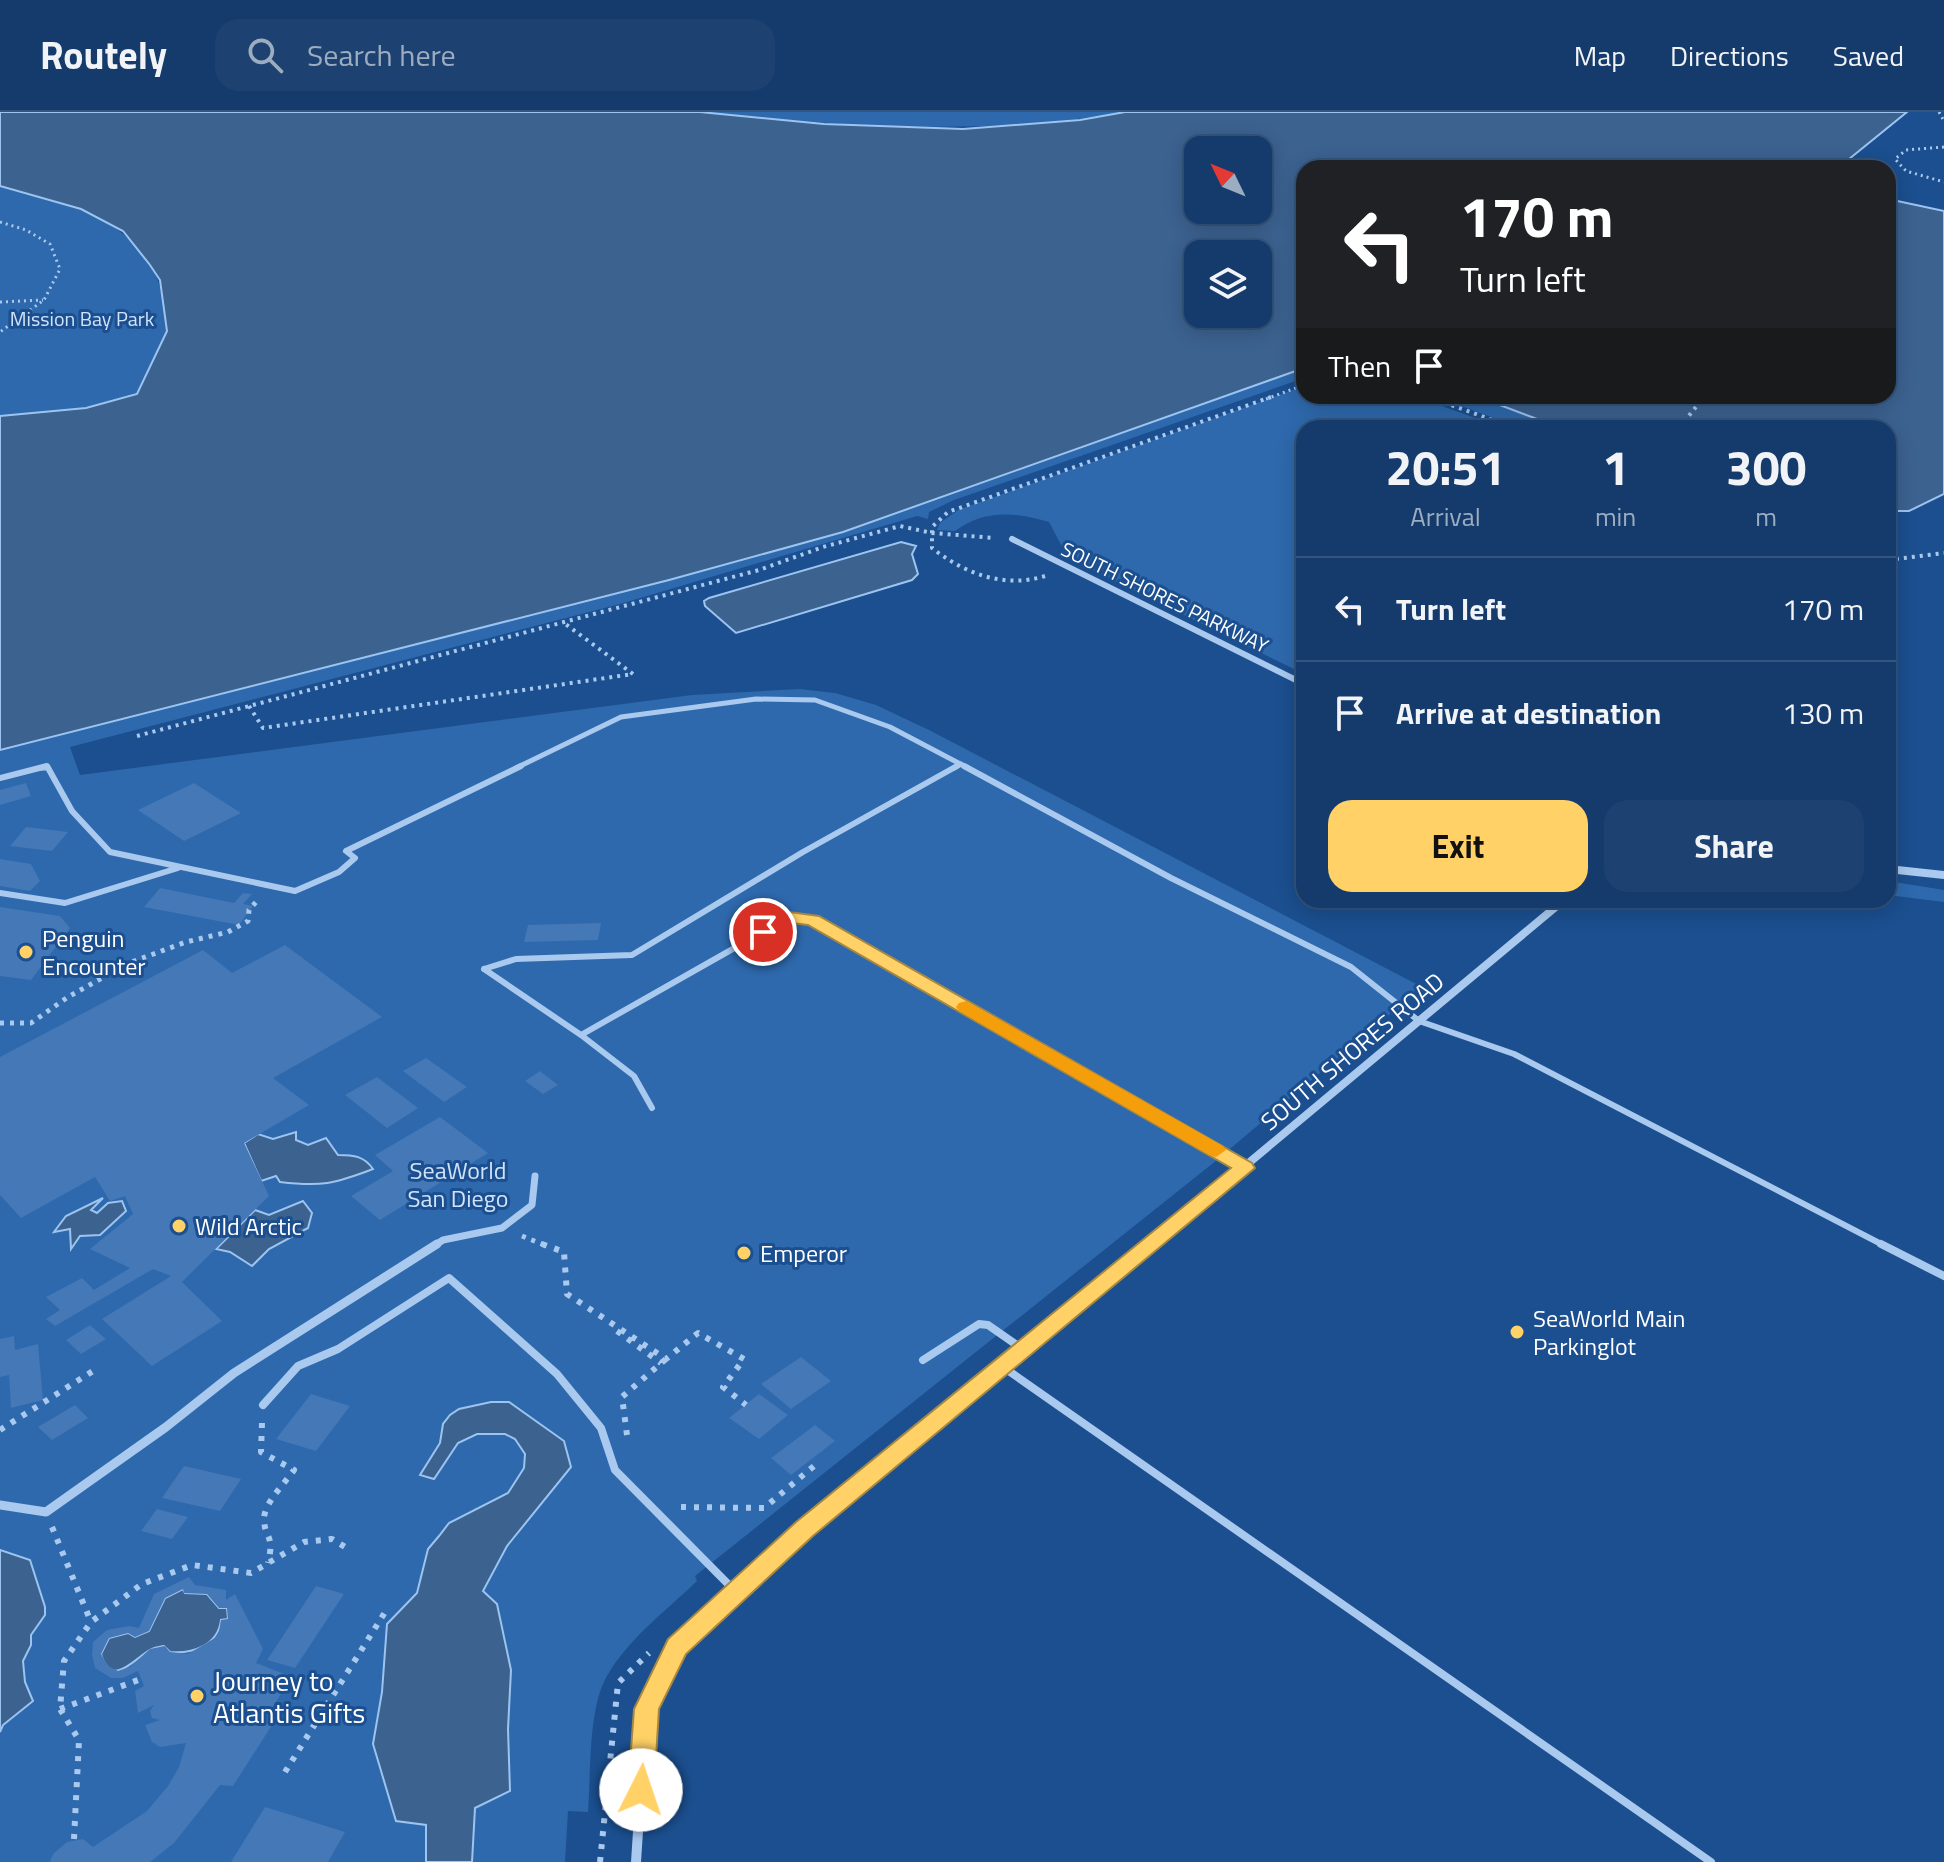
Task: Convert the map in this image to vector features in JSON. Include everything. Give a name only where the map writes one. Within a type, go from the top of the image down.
[{"type":"street","name":"SOUTH SHORES PARKWAY","points":[[1012,539],[1296,680]]},
{"type":"street","points":[[1896,870],[1944,875]]},
{"type":"street","name":"SOUTH SHORES ROAD","points":[[636,1862],[646,1709],[677,1647],[804,1529],[1245,1168],[1554,908]]},
{"type":"street","points":[[0,1505],[46,1512],[166,1427],[234,1373],[443,1240],[502,1228],[532,1205],[535,1176]]},
{"type":"lane","points":[[0,778],[47,766],[72,811],[110,852],[295,891],[339,872],[355,858],[346,851],[621,717],[756,699],[815,700],[890,727],[1171,878],[1351,967],[1419,1021],[1514,1054],[1944,1276]]},
{"type":"lane","points":[[652,1108],[634,1076],[581,1035],[484,969],[516,959],[632,955],[803,852],[961,764]]},
{"type":"lane","points":[[0,893],[65,903],[179,868]]},
{"type":"lane","points":[[581,1035],[789,917],[813,920],[1245,1168]]},
{"type":"lane","points":[[263,1405],[298,1366],[338,1349],[449,1278],[557,1374],[601,1428],[615,1470],[737,1593]]},
{"type":"lane","points":[[923,1360],[979,1324],[988,1325],[1024,1350]]},
{"type":"lane","points":[[1003,1367],[1711,1862]]},
{"type":"path","points":[[1939,112],[1944,121]]},
{"type":"path","points":[[1896,160],[1906,150],[1944,147]]},
{"type":"path","points":[[1896,160],[1906,171],[1944,182]]},
{"type":"path","points":[[0,222],[26,230],[50,244],[60,269],[44,300],[0,332]]},
{"type":"path","points":[[0,302],[44,300]]},
{"type":"path","points":[[1090,578],[1067,587],[1046,576],[1033,581],[987,575],[958,567],[932,548],[932,527],[948,512],[1296,388]]},
{"type":"path","points":[[1449,404],[1492,420]]},
{"type":"path","points":[[1686,420],[1698,404]]},
{"type":"path","points":[[137,736],[759,570],[823,547],[900,526],[932,533],[1012,539]]},
{"type":"path","points":[[1896,559],[1944,553]]},
{"type":"path","points":[[249,706],[263,728],[633,674],[564,623]]},
{"type":"path","points":[[0,1023],[31,1023],[68,997],[129,963],[186,942],[228,932],[248,921],[249,910],[270,886]]},
{"type":"path","points":[[502,1228],[564,1252],[567,1294],[664,1361]]},
{"type":"path","points":[[628,1443],[622,1397],[698,1333],[744,1359],[723,1387],[746,1405]]},
{"type":"path","points":[[0,1430],[93,1371]]},
{"type":"path","points":[[263,1405],[261,1452],[294,1470],[267,1509],[264,1520],[273,1542],[268,1564]]},
{"type":"path","points":[[673,1499],[684,1509],[764,1508],[814,1466],[808,1462]]},
{"type":"path","points":[[46,1512],[91,1622]]},
{"type":"path","points":[[74,1839],[79,1740],[60,1709],[64,1661],[91,1622],[142,1584],[192,1565],[251,1573],[304,1542],[332,1539],[350,1550]]},
{"type":"path","points":[[285,1772],[387,1609]]},
{"type":"path","points":[[60,1709],[141,1679]]},
{"type":"green space","points":[[700,112],[1125,112],[1019,124],[913,127],[806,122]]},
{"type":"green space","name":"Mission Bay Park","points":[[0,186],[78,208],[124,235],[143,253],[156,275],[166,329],[158,356],[137,394],[86,408],[0,416]]},
{"type":"green space","name":"SeaWorld San Diego","points":[[1296,371],[1296,381],[954,500],[929,512],[928,519],[917,516],[620,604],[70,747],[80,775],[692,695],[799,689],[835,693],[876,705],[929,730],[1422,987],[1212,1164],[695,1576],[697,1581],[616,1662],[601,1689],[593,1723],[588,1812],[568,1811],[565,1862],[0,1862],[0,750],[669,580],[843,532]]},
{"type":"green space","points":[[1296,389],[1296,404],[1436,404],[1481,420],[1296,420],[1296,670],[1068,558],[1049,522],[1000,514],[977,519],[955,531],[937,530],[940,523],[958,510]]},
{"type":"green space","points":[[1456,404],[1497,404],[1540,420],[1499,420]]},
{"type":"green space","points":[[1896,882],[1944,890],[1944,902],[1896,896]]},
{"type":"shaded area","points":[[0,112],[700,112],[824,124],[963,129],[1080,120],[1125,112],[1907,112],[1848,160],[1296,160],[1296,371],[843,532],[669,580],[0,750],[0,416],[86,408],[137,394],[167,331],[160,280],[123,231],[81,209],[0,186]]},
{"type":"shaded area","points":[[1896,201],[1944,211],[1944,494],[1909,511],[1896,511],[1896,420],[1540,420],[1497,404],[1896,404]]},
{"type":"shaded area","points":[[901,542],[916,546],[912,554],[918,574],[912,580],[736,633],[705,606],[704,601],[709,598]]},
{"type":"shaded area","points":[[296,1132],[296,1140],[308,1145],[326,1138],[338,1155],[358,1157],[373,1169],[327,1183],[280,1182],[276,1176],[261,1181],[244,1143],[258,1134],[273,1139]]},
{"type":"shaded area","points":[[103,1198],[91,1210],[97,1213],[108,1203],[122,1201],[126,1211],[100,1235],[80,1236],[71,1249],[70,1229],[54,1232],[66,1216]]},
{"type":"shaded area","points":[[303,1201],[312,1213],[308,1228],[269,1249],[252,1266],[230,1252],[216,1249],[255,1210],[269,1215]]},
{"type":"shaded area","points":[[491,1402],[509,1402],[564,1441],[571,1467],[507,1546],[483,1591],[497,1604],[511,1670],[508,1729],[510,1791],[475,1808],[472,1862],[426,1862],[426,1825],[396,1821],[373,1744],[382,1692],[387,1624],[417,1593],[428,1549],[449,1523],[508,1493],[524,1468],[525,1454],[515,1439],[505,1434],[477,1434],[458,1443],[434,1479],[420,1475],[440,1443],[443,1424],[450,1415],[459,1409]]},
{"type":"shaded area","points":[[0,1550],[30,1560],[45,1615],[31,1635],[31,1645],[23,1661],[25,1682],[33,1701],[3,1725],[0,1732]]},
{"type":"shaded area","points":[[183,1589],[185,1593],[207,1594],[219,1608],[227,1608],[228,1619],[221,1620],[210,1642],[187,1651],[170,1652],[164,1646],[155,1648],[125,1668],[111,1670],[101,1654],[109,1638],[128,1633],[135,1637],[149,1631],[165,1598]]},
{"type":"building","points":[[26,783],[31,796],[0,805],[0,790]]},
{"type":"building","points":[[194,783],[241,813],[184,841],[138,810]]},
{"type":"building","points":[[26,827],[68,832],[52,851],[10,846]]},
{"type":"building","points":[[0,859],[31,864],[40,881],[30,891],[0,886]]},
{"type":"building","points":[[160,888],[234,903],[243,893],[252,894],[243,904],[253,906],[239,925],[144,907]]},
{"type":"building","name":"Penguin Encounter","points":[[0,907],[60,916],[70,928],[31,980],[0,976]]},
{"type":"building","points":[[601,923],[598,940],[524,942],[528,925]]},
{"type":"building","points":[[285,945],[382,1017],[273,1078],[309,1105],[244,1143],[269,1196],[182,1282],[222,1321],[152,1366],[102,1319],[171,1276],[153,1269],[55,1326],[46,1319],[60,1310],[46,1297],[82,1278],[94,1290],[130,1268],[90,1249],[133,1214],[125,1196],[110,1201],[95,1177],[21,1218],[0,1195],[0,1057],[203,950],[232,973]]},
{"type":"building","points":[[426,1058],[467,1087],[444,1102],[403,1071]]},
{"type":"building","points":[[540,1071],[558,1085],[543,1094],[525,1081]]},
{"type":"building","points":[[377,1077],[418,1108],[387,1128],[345,1095]]},
{"type":"building","points":[[440,1117],[488,1153],[380,1220],[351,1196],[393,1171],[375,1155]]},
{"type":"building","points":[[90,1325],[106,1339],[81,1354],[66,1340]]},
{"type":"building","points":[[14,1336],[15,1350],[38,1344],[43,1400],[11,1408],[9,1375],[0,1377],[0,1339]]},
{"type":"building","points":[[801,1357],[831,1381],[791,1409],[761,1384]]},
{"type":"building","points":[[311,1394],[350,1406],[316,1451],[276,1439]]},
{"type":"building","points":[[759,1394],[788,1415],[759,1439],[729,1418]]},
{"type":"building","points":[[75,1405],[88,1418],[52,1440],[38,1427]]},
{"type":"building","points":[[815,1425],[835,1441],[791,1475],[771,1458]]},
{"type":"building","points":[[184,1466],[241,1479],[220,1511],[162,1498]]},
{"type":"building","points":[[157,1509],[188,1517],[172,1539],[141,1531]]},
{"type":"building","points":[[189,1577],[195,1585],[226,1590],[226,1600],[235,1594],[263,1649],[256,1663],[292,1677],[272,1708],[281,1711],[233,1786],[220,1785],[174,1843],[150,1862],[50,1862],[53,1854],[67,1842],[83,1839],[93,1847],[147,1811],[179,1767],[186,1743],[160,1747],[152,1742],[145,1725],[160,1720],[152,1718],[150,1711],[154,1705],[138,1713],[135,1691],[144,1686],[138,1671],[123,1678],[111,1678],[95,1668],[92,1655],[93,1642],[107,1630],[129,1626],[139,1628],[154,1594]],"holes":[[[183,1589],[184,1593],[207,1594],[219,1608],[227,1608],[228,1619],[221,1620],[215,1638],[188,1654],[170,1652],[165,1646],[150,1649],[130,1667],[118,1671],[108,1666],[101,1654],[109,1638],[128,1633],[135,1637],[149,1631],[165,1598]]]},
{"type":"building","points":[[316,1586],[344,1594],[295,1668],[267,1660]]},
{"type":"building","points":[[265,1807],[345,1832],[328,1862],[231,1862]]},
{"type":"slow traffic","points":[[966,1007],[1216,1150]]},
{"type":"place","name":"Penguin Encounter","points":[[26,952]]},
{"type":"place","name":"Wild Arctic","points":[[179,1226]]},
{"type":"place","name":"Emperor","points":[[744,1253]]},
{"type":"place","name":"SeaWorld Main Parkinglot","points":[[1517,1332]]},
{"type":"place","name":"Journey to Atlantis Gifts","points":[[197,1696]]},
{"type":"route","points":[[641,1790],[646,1709],[677,1647],[804,1529],[1245,1168],[813,920],[789,917],[763,932]]}]
